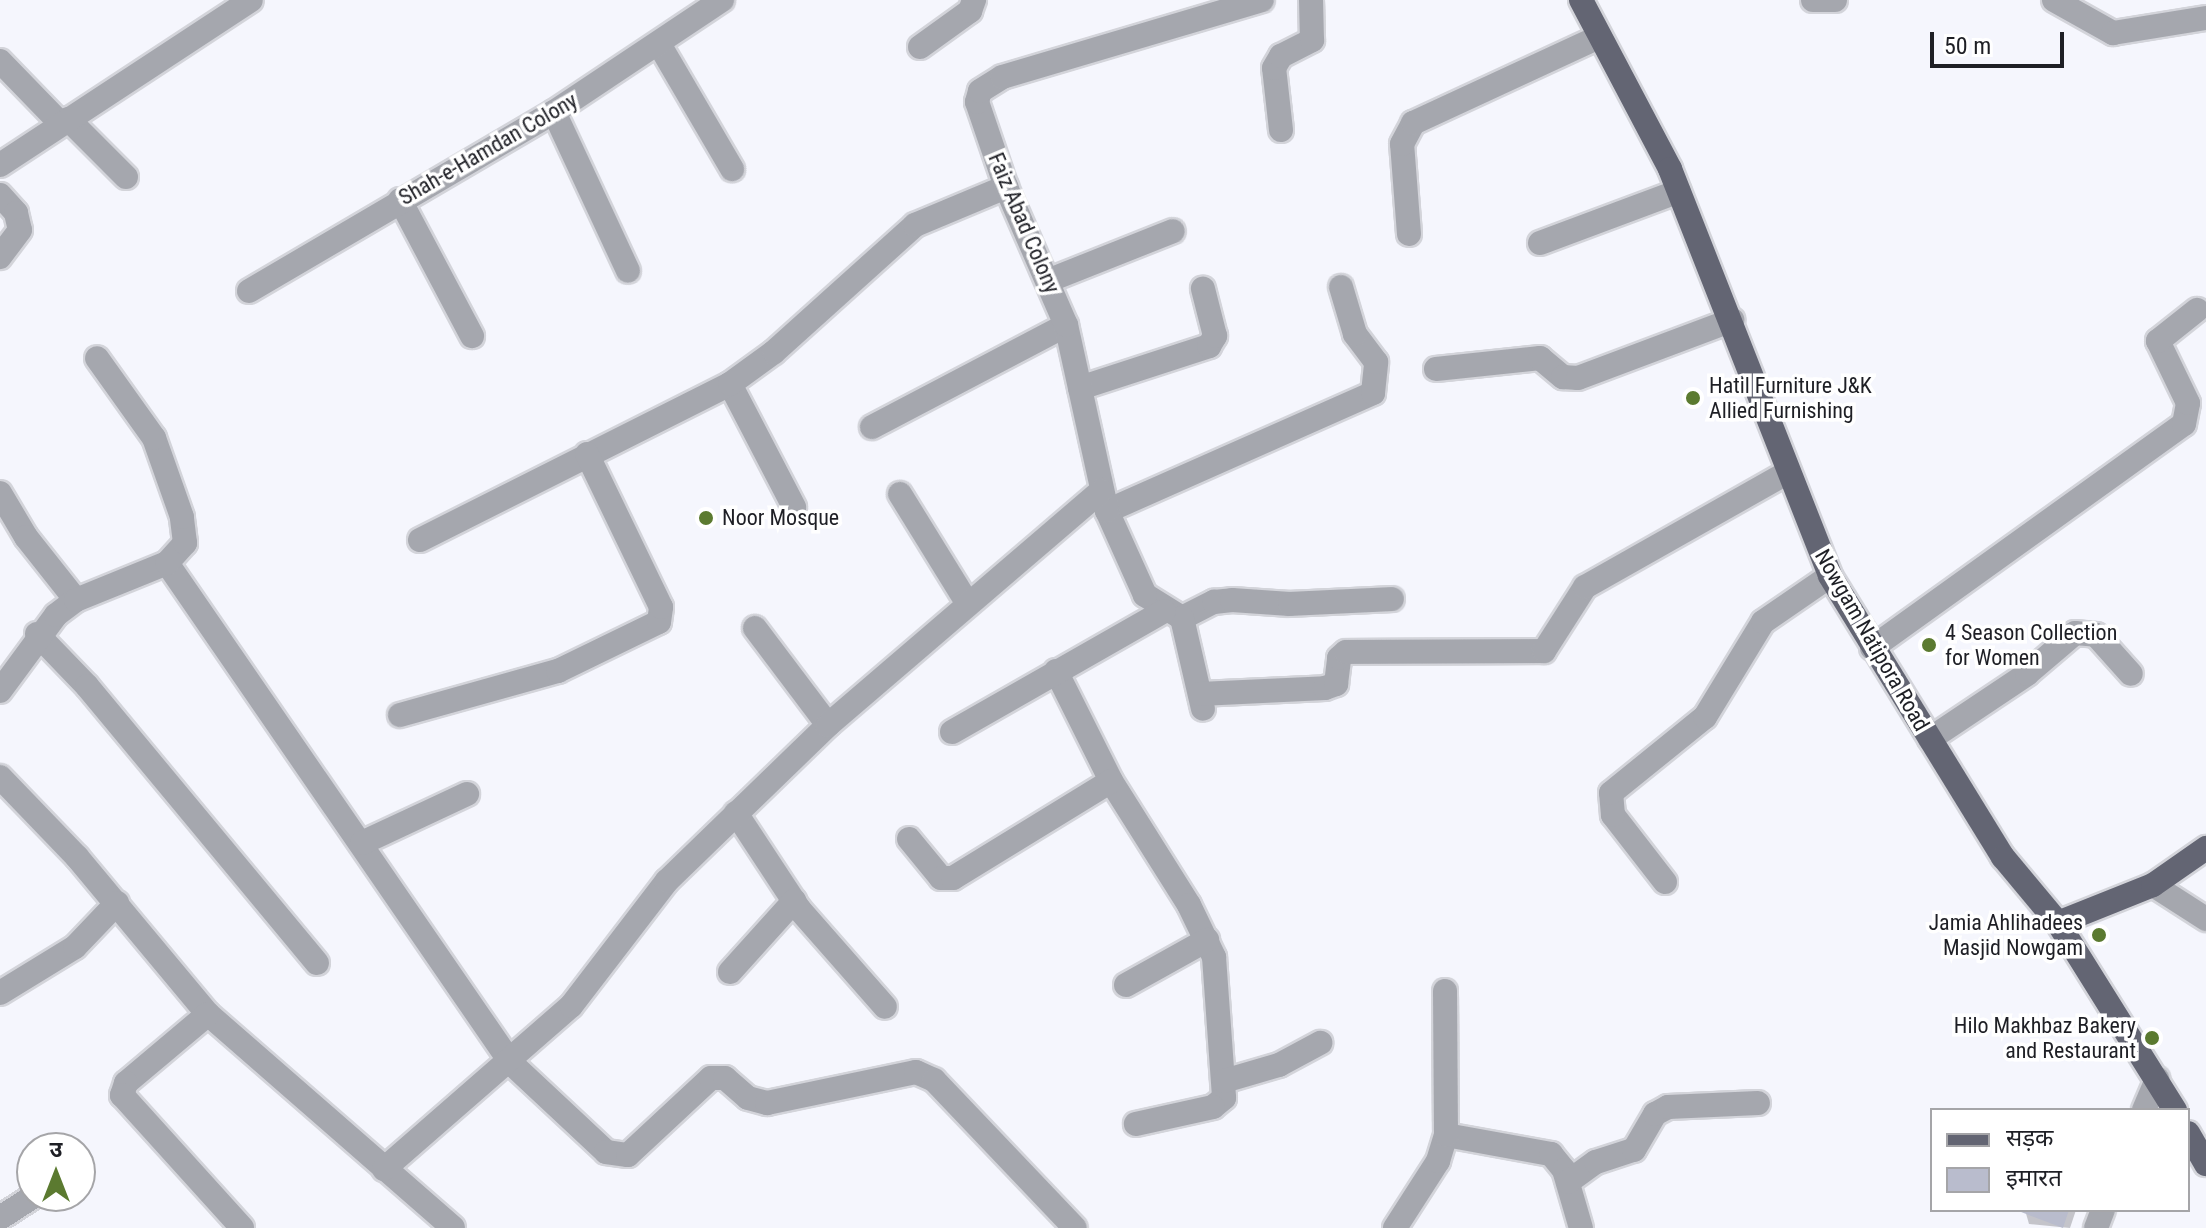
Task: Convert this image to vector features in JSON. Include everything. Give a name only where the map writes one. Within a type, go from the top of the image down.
[{"type":"main road","name":"Nowgam Natipora Road","points":[[1581,0],[1679,191],[1732,320],[1785,474],[1830,576],[2003,857],[2058,923],[2174,1108]]},
{"type":"main road","points":[[2058,923],[2153,885],[2206,848]]},
{"type":"main road","points":[[2190,1136],[2206,1164]]},
{"type":"street","name":"Shah-e-Hamdan Colony","points":[[249,291],[554,112],[722,0]]},
{"type":"street","points":[[920,47],[970,11],[974,0]]},
{"type":"street","name":"Faiz Abad Colony","points":[[1173,614],[1145,595],[1104,501],[1066,325],[1050,280],[1006,187],[977,102],[990,82],[1262,0]]},
{"type":"street","points":[[1281,130],[1275,61],[1312,40],[1311,0]]},
{"type":"street","points":[[1813,0],[1835,0]]},
{"type":"street","points":[[2054,0],[2113,33],[2206,18]]},
{"type":"street","points":[[0,165],[243,2]]},
{"type":"street","points":[[1409,234],[1402,144],[1413,123],[1599,37]]},
{"type":"street","points":[[659,44],[732,169]]},
{"type":"street","points":[[0,61],[126,177]]},
{"type":"street","points":[[554,112],[628,271]]},
{"type":"street","points":[[420,540],[730,384],[774,352],[915,225],[1006,187]]},
{"type":"street","points":[[1540,243],[1679,191]]},
{"type":"street","points":[[0,195],[16,213],[20,230],[0,257]]},
{"type":"street","points":[[400,200],[472,336]]},
{"type":"street","points":[[1050,280],[1173,231]]},
{"type":"street","points":[[384,1169],[511,1063],[591,984],[648,903],[736,813],[828,725],[968,604],[1104,501],[1373,393],[1376,362],[1355,334],[1341,287]]},
{"type":"street","points":[[1080,388],[1209,346],[1215,336],[1203,289]]},
{"type":"street","points":[[1872,648],[2184,424],[2188,403],[2158,341],[2164,331],[2197,310]]},
{"type":"street","points":[[1436,369],[1540,358],[1563,377],[1578,378],[1732,320]]},
{"type":"street","points":[[872,427],[1066,325]]},
{"type":"street","points":[[0,691],[37,634],[76,600],[167,563],[185,543],[186,532],[165,460],[97,358]]},
{"type":"street","points":[[730,384],[794,507]]},
{"type":"street","points":[[400,715],[548,675],[659,622],[661,607],[587,454]]},
{"type":"street","points":[[1173,614],[1202,702],[1325,688],[1339,679],[1339,658],[1346,652],[1544,651],[1585,587],[1785,474]]},
{"type":"street","points":[[0,493],[26,537],[76,600]]},
{"type":"street","points":[[900,494],[968,604]]},
{"type":"street","points":[[167,563],[511,1063],[606,1152],[621,1158],[711,1078],[725,1078],[748,1098],[767,1103],[916,1072],[934,1080],[1075,1228]]},
{"type":"street","points":[[1665,882],[1613,815],[1611,793],[1705,717],[1763,622],[1830,576]]},
{"type":"street","points":[[952,732],[1056,671],[1173,614],[1223,601],[1290,604],[1392,599]]},
{"type":"street","points":[[755,628],[828,725]]},
{"type":"street","points":[[1930,739],[2027,674],[2075,633],[2096,635],[2131,674]]},
{"type":"street","points":[[37,634],[87,686],[317,963]]},
{"type":"street","points":[[1056,671],[1111,781],[1207,940],[1218,986],[1224,1081],[1221,1103],[1136,1124]]},
{"type":"street","points":[[0,777],[117,903],[208,1014],[453,1228]]},
{"type":"street","points":[[909,839],[941,878],[953,878],[1111,781]]},
{"type":"street","points":[[362,843],[467,794]]},
{"type":"street","points":[[736,813],[794,901],[885,1007]]},
{"type":"street","points":[[2153,885],[2206,919]]},
{"type":"street","points":[[730,972],[794,901]]},
{"type":"street","points":[[0,993],[75,947],[117,903]]},
{"type":"street","points":[[1126,985],[1207,940]]},
{"type":"street","points":[[1395,1228],[1438,1161],[1446,1135],[1445,991]]},
{"type":"street","points":[[208,1014],[126,1083],[122,1095],[242,1228]]},
{"type":"street","points":[[1224,1081],[1279,1065],[1320,1043]]},
{"type":"street","points":[[2145,1108],[2157,1079]]},
{"type":"street","points":[[1568,1182],[1596,1162],[1634,1150],[1655,1114],[1668,1107],[1758,1103]]},
{"type":"street","points":[[1446,1135],[1543,1150],[1557,1161],[1568,1182],[1581,1228]]},
{"type":"building","points":[[2021,1212],[2068,1212],[2063,1228]]},
{"type":"place","name":"Hatil Furniture J&K Allied Furnishing","points":[[1693,398]]},
{"type":"place","name":"Noor Mosque","points":[[706,518]]},
{"type":"place","name":"4 Season Collection for Women","points":[[1929,645]]},
{"type":"place","name":"Jamia Ahlihadees Masjid Nowgam","points":[[2099,935]]},
{"type":"place","name":"Hilo Makhbaz Bakery and Restaurant","points":[[2152,1038]]}]
